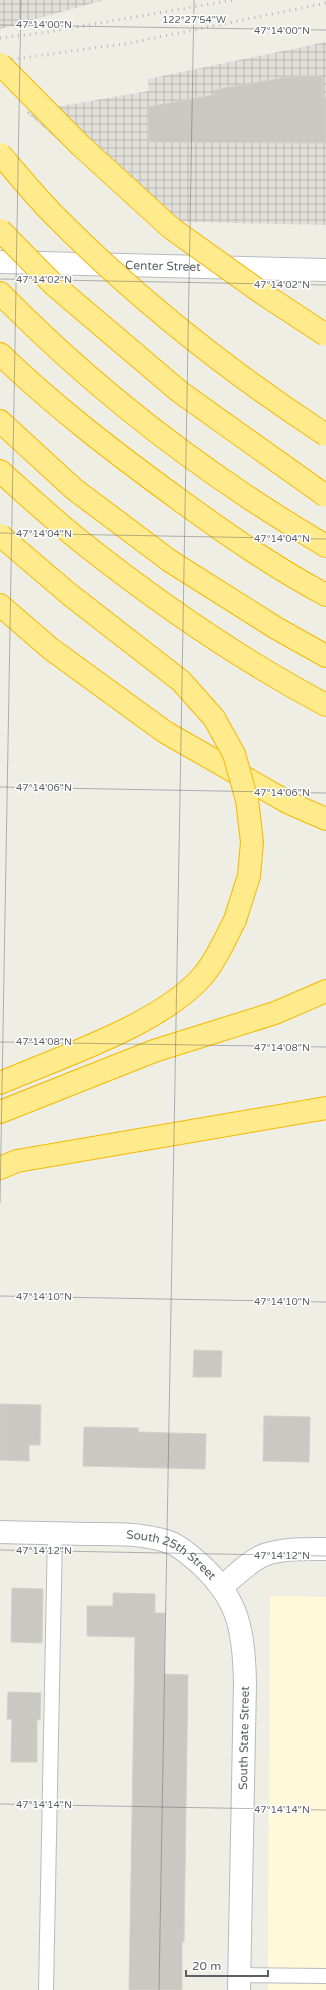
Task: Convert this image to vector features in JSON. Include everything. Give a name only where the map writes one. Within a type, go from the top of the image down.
[{"type":"highway","points":[[0,64],[81,146],[172,228],[262,293],[326,335]]},
{"type":"highway","points":[[0,154],[60,222],[132,290],[216,356],[326,435]]},
{"type":"highway","points":[[0,230],[54,285],[180,392],[326,496]]},
{"type":"highway","points":[[0,293],[26,319],[104,388],[180,451],[234,489],[326,546]]},
{"type":"highway","points":[[0,354],[29,382],[118,456],[249,550],[326,595]]},
{"type":"highway","points":[[0,421],[74,490],[170,561],[276,628],[326,656]]},
{"type":"highway","points":[[0,471],[88,548],[162,603],[256,666],[326,704]]},
{"type":"highway","points":[[0,535],[69,594],[181,681],[214,718],[234,754],[247,800],[252,842],[249,876],[235,920],[219,951],[201,977],[184,993],[161,1010],[130,1027],[0,1083]]},
{"type":"highway","points":[[0,606],[51,649],[166,732],[289,802],[326,819]]},
{"type":"highway","points":[[0,1112],[154,1051],[275,1013],[326,991]]},
{"type":"highway","points":[[0,1168],[17,1161],[326,1108]]},
{"type":"street","name":"Center Street","points":[[0,262],[326,270]]},
{"type":"street","name":"South 25th Street","points":[[0,1532],[137,1535],[172,1543],[191,1556],[222,1587],[253,1561],[265,1555],[278,1552],[326,1549]]},
{"type":"street","name":"South State Street","points":[[222,1587],[232,1605],[241,1631],[246,1683],[239,1982]]},
{"type":"lane","points":[[46,1990],[55,1533]]},
{"type":"lane","points":[[239,1982],[326,1976]]},
{"type":"shaded area","points":[[0,0],[104,0],[0,29]]},
{"type":"shaded area","points":[[326,42],[326,225],[150,221],[26,112],[149,91],[148,79]]},
{"type":"shaded area","points":[[270,1596],[326,1597],[326,1990],[268,1990]]},
{"type":"building","points":[[293,76],[322,76],[323,98],[326,97],[326,143],[149,142],[148,107],[214,95],[214,90]]},
{"type":"building","points":[[194,1350],[222,1351],[221,1377],[193,1377]]},
{"type":"building","points":[[0,1404],[41,1405],[40,1445],[29,1445],[29,1461],[0,1460]]},
{"type":"building","points":[[264,1416],[310,1417],[309,1462],[263,1461]]},
{"type":"building","points":[[84,1427],[138,1428],[138,1432],[206,1434],[205,1469],[83,1466]]},
{"type":"building","points":[[12,1588],[43,1589],[42,1643],[11,1642]]},
{"type":"building","points":[[113,1593],[155,1594],[155,1613],[165,1613],[164,1674],[188,1675],[182,1990],[129,1990],[135,1637],[87,1636],[87,1606],[113,1606]]},
{"type":"building","points":[[8,1692],[41,1693],[40,1720],[37,1720],[37,1762],[11,1762],[12,1719],[7,1719]]},
{"type":"railway","points":[[0,38],[48,32],[233,0]]},
{"type":"railway","points":[[0,61],[130,43],[326,3]]}]
